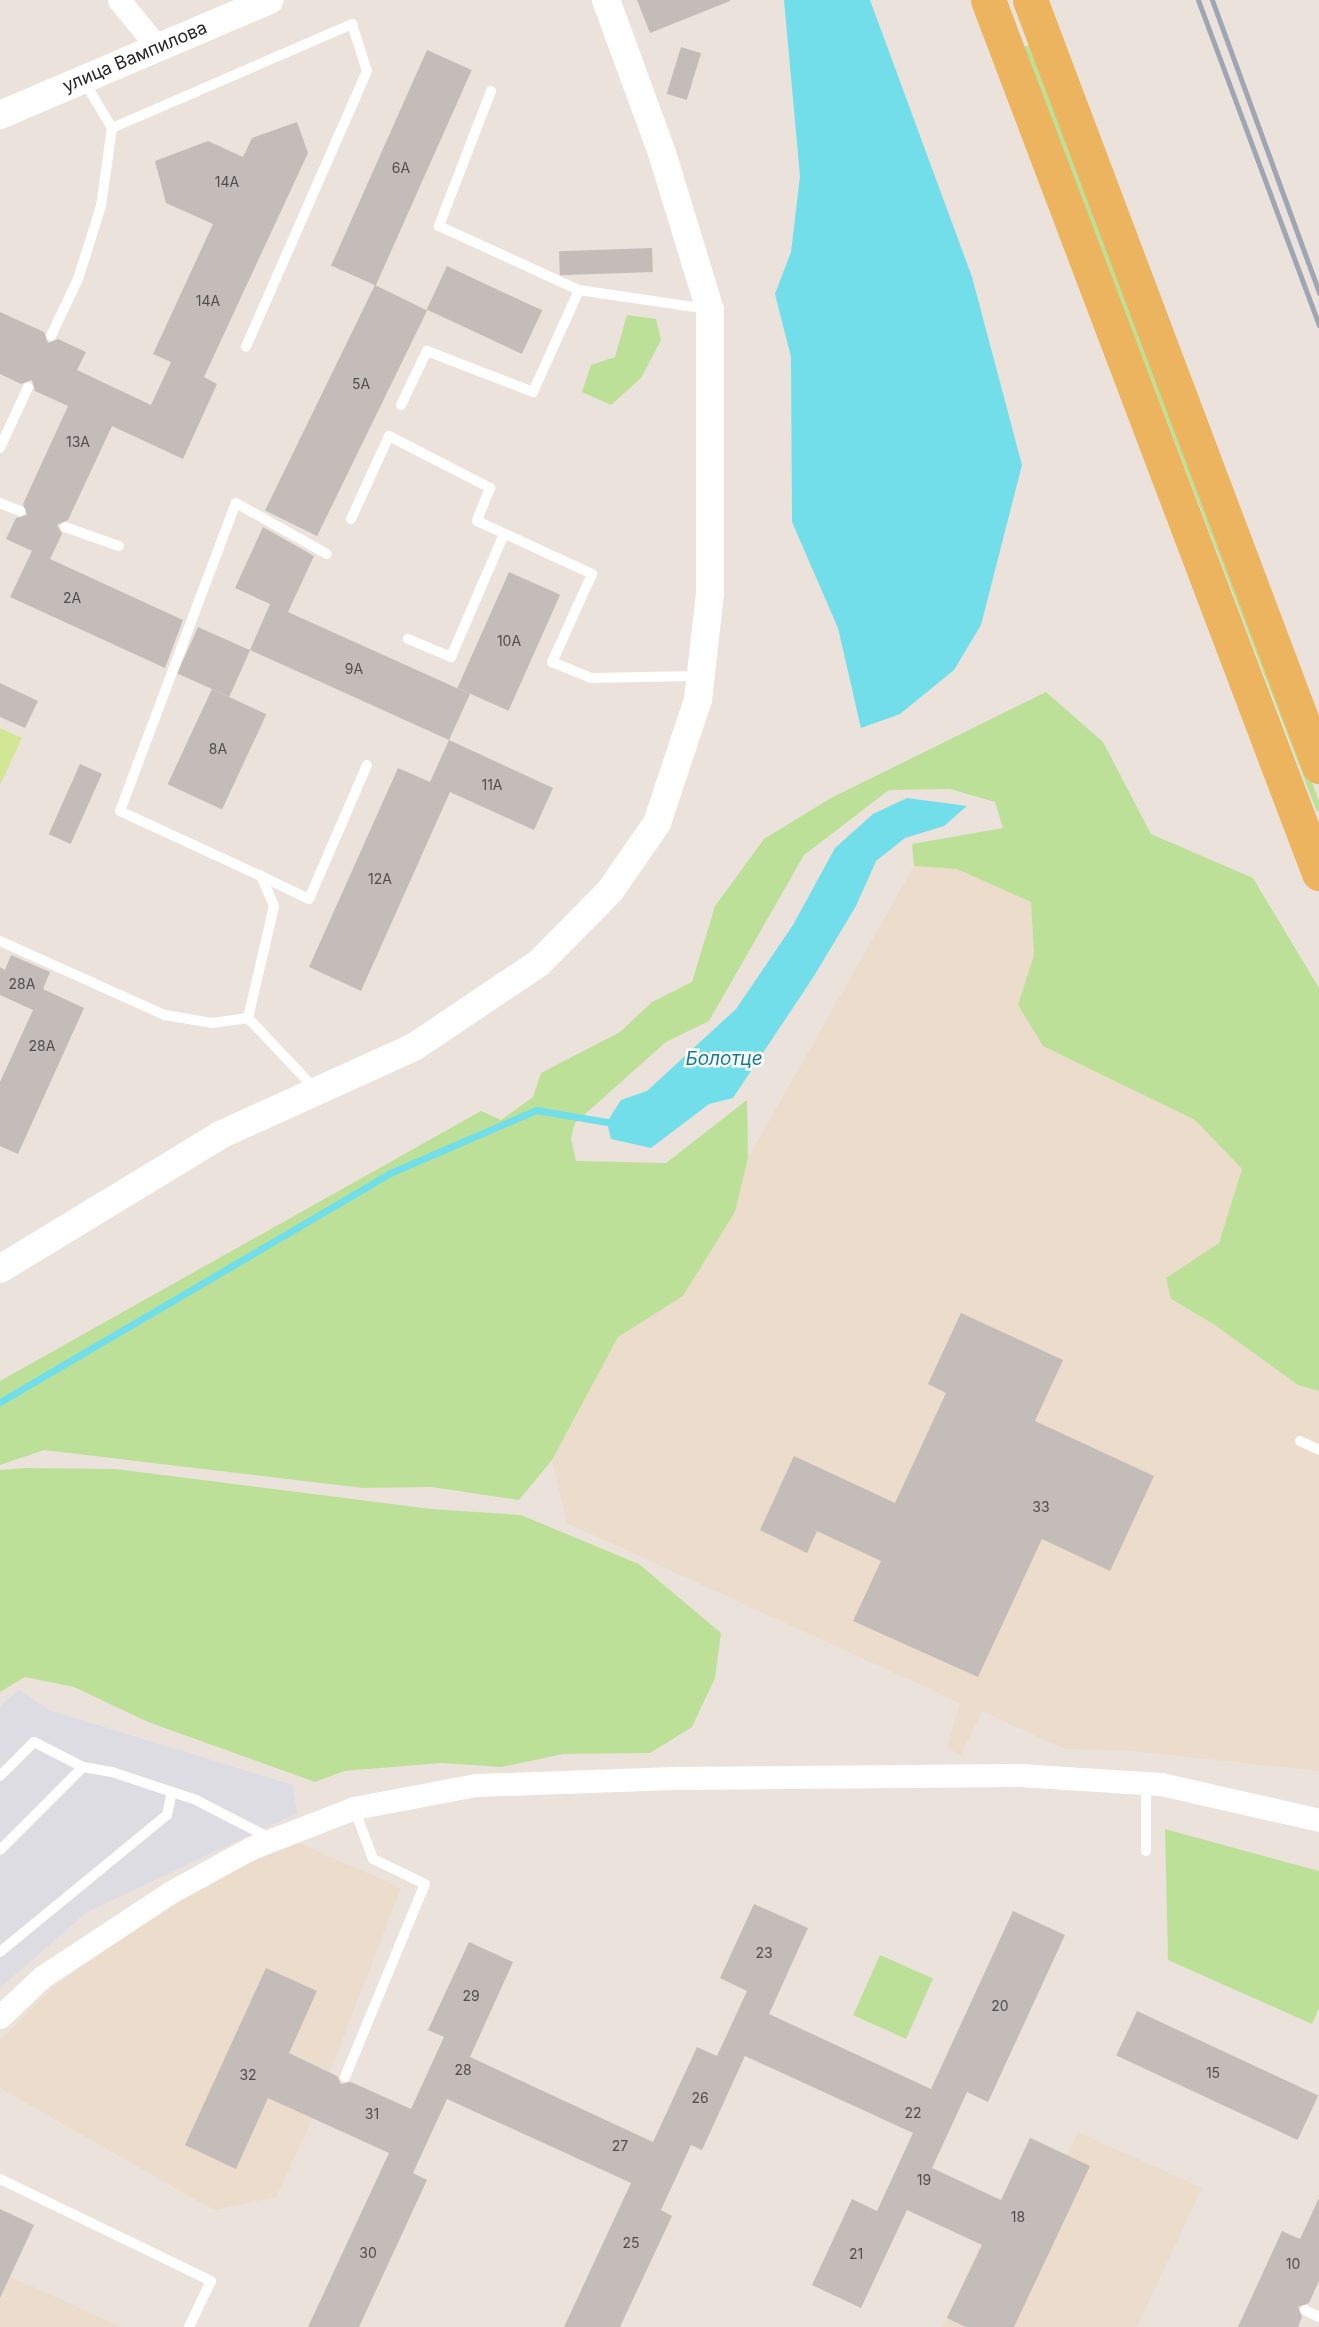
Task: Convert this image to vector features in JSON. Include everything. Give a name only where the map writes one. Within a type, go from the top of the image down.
[{"type":"main road","points":[[988,0],[1319,873]]},
{"type":"main road","points":[[1030,0],[1319,766]]},
{"type":"street","points":[[119,0],[158,48]]},
{"type":"street","name":"улица Вампилова","points":[[0,115],[270,0]]},
{"type":"street","points":[[0,1269],[220,1135],[414,1047],[539,963],[610,891],[657,823],[698,701],[710,593],[714,470],[710,310],[662,153],[606,0]]},
{"type":"street","points":[[0,2017],[42,1977],[171,1892],[273,1839],[354,1808],[476,1785],[653,1779],[1019,1775],[1146,1783],[1271,1806],[1319,1821]]},
{"type":"lane","points":[[112,128],[352,24],[367,71],[246,347]]},
{"type":"lane","points":[[51,336],[78,279],[101,206],[112,128],[83,78]]},
{"type":"lane","points":[[491,91],[439,226],[579,290],[710,310]]},
{"type":"lane","points":[[401,405],[427,351],[533,392],[579,290]]},
{"type":"lane","points":[[0,448],[28,387]]},
{"type":"lane","points":[[351,519],[389,436],[490,488],[477,521],[592,574],[552,662],[591,678],[701,676]]},
{"type":"lane","points":[[0,503],[20,511]]},
{"type":"lane","points":[[327,554],[236,503],[120,811],[309,899],[366,765]]},
{"type":"lane","points":[[65,527],[119,546]]},
{"type":"lane","points":[[408,639],[451,657],[504,534]]},
{"type":"lane","points":[[248,1018],[274,906],[261,876]]},
{"type":"lane","points":[[0,941],[165,1016],[212,1023],[248,1018]]},
{"type":"lane","points":[[248,1018],[316,1090]]},
{"type":"lane","points":[[1300,1441],[1319,1450]]},
{"type":"lane","points":[[0,1776],[34,1742],[83,1767],[112,1772],[172,1792],[273,1839]]},
{"type":"lane","points":[[0,1850],[83,1767]]},
{"type":"lane","points":[[1146,1783],[1146,1851]]},
{"type":"lane","points":[[0,1952],[167,1815],[172,1792]]},
{"type":"lane","points":[[345,2077],[425,1884],[373,1859],[354,1808]]},
{"type":"lane","points":[[0,2179],[211,2281],[189,2327]]},
{"type":"lane","points":[[1306,2310],[1319,2317]]},
{"type":"shaded area","points":[[914,866],[957,869],[1031,902],[1034,955],[1018,1005],[1043,1046],[1195,1120],[1242,1169],[1219,1243],[1166,1278],[1171,1300],[1215,1325],[1298,1385],[1319,1391],[1319,1771],[1123,1750],[1064,1749],[982,1711],[961,1755],[947,1748],[960,1703],[567,1523],[552,1460],[618,1337],[683,1296],[735,1212],[748,1158]]},
{"type":"shaded area","points":[[18,1690],[52,1711],[293,1785],[297,1813],[87,1912],[0,1988],[0,1706]]},
{"type":"shaded area","points":[[299,1843],[401,1888],[330,2072],[289,2053],[313,2118],[276,2197],[214,2210],[0,2088],[0,2040],[53,1987],[150,1920],[228,1872]]},
{"type":"shaded area","points":[[1078,2132],[1202,2188],[1137,2327],[942,2327],[1031,2137],[1067,2155]]},
{"type":"shaded area","points":[[0,2272],[121,2327],[0,2327]]},
{"type":"green space","points":[[1029,45],[1319,800],[1317,812],[1023,47]]},
{"type":"green space","points":[[627,315],[656,319],[661,340],[641,378],[611,405],[582,392],[591,365],[615,357]]},
{"type":"green space","points":[[1046,692],[1103,742],[1151,834],[1253,878],[1319,988],[1319,1391],[1298,1385],[1215,1325],[1171,1299],[1166,1278],[1219,1243],[1242,1169],[1195,1120],[1043,1046],[1018,1005],[1034,955],[1031,902],[957,869],[914,866],[912,844],[1003,828],[995,802],[950,789],[889,790],[804,855],[709,1021],[666,1042],[575,1123],[571,1138],[576,1161],[666,1163],[747,1100],[748,1158],[735,1212],[683,1296],[618,1337],[552,1460],[519,1500],[432,1487],[363,1488],[44,1450],[0,1465],[0,1381],[481,1111],[501,1120],[533,1097],[541,1073],[620,1032],[652,1002],[692,982],[715,906],[764,839],[831,798]]},
{"type":"green space","points":[[0,728],[22,738],[0,785]]},
{"type":"green space","points":[[115,1469],[431,1509],[521,1515],[639,1564],[721,1633],[715,1678],[692,1727],[650,1753],[563,1754],[502,1767],[441,1763],[344,1771],[315,1782],[148,1722],[74,1687],[25,1677],[0,1692],[0,1470]]},
{"type":"green space","points":[[1165,1829],[1319,1871],[1319,2008],[1312,2024],[1168,1960]]},
{"type":"green space","points":[[880,1955],[933,1979],[906,2039],[853,2015]]},
{"type":"water","points":[[784,0],[870,0],[972,277],[1022,465],[981,625],[954,670],[900,714],[861,728],[838,628],[792,522],[791,357],[775,294],[791,252],[800,176]]},
{"type":"water","name":"Болотце","points":[[907,798],[967,806],[944,826],[905,838],[876,861],[856,906],[814,976],[733,1098],[709,1104],[651,1148],[611,1139],[607,1122],[621,1100],[647,1091],[736,1009],[793,925],[835,848],[873,814]]},
{"type":"building","points":[[637,0],[730,0],[730,1],[650,33]]},
{"type":"building","points":[[681,47],[701,53],[687,100],[667,94]]},
{"type":"building","points":[[427,50],[472,70],[376,286],[331,266]]},
{"type":"building","points":[[297,122],[308,153],[204,377],[217,384],[183,459],[112,426],[68,520],[57,525],[62,534],[50,559],[183,620],[165,668],[10,597],[32,551],[6,539],[16,518],[27,515],[23,504],[68,406],[35,391],[32,380],[21,384],[0,374],[0,312],[44,332],[48,343],[58,339],[86,352],[77,370],[151,405],[171,362],[153,354],[213,224],[166,203],[155,161],[208,141],[243,157],[252,138]]},
{"type":"building","points":[[652,248],[653,272],[560,275],[559,251]]},
{"type":"building","points":[[447,266],[542,310],[522,354],[427,310]]},
{"type":"building","points":[[375,285],[427,310],[317,536],[265,511]]},
{"type":"building","points":[[263,527],[314,556],[288,612],[470,694],[449,740],[250,650],[270,604],[235,588]]},
{"type":"building","points":[[509,572],[560,595],[509,711],[457,688]]},
{"type":"building","points":[[198,627],[250,650],[229,697],[177,674]]},
{"type":"building","points":[[0,683],[38,701],[25,728],[0,717]]},
{"type":"building","points":[[212,689],[266,714],[222,810],[168,784]]},
{"type":"building","points":[[449,740],[553,788],[534,830],[450,792],[361,991],[309,967],[398,768],[430,782]]},
{"type":"building","points":[[80,764],[102,774],[71,844],[49,834]]},
{"type":"building","points":[[11,955],[50,972],[43,989],[84,1008],[18,1154],[0,1146],[0,1082],[33,1010],[0,995],[0,967],[5,970]]},
{"type":"building","points":[[961,1313],[1063,1360],[1035,1421],[1154,1476],[1110,1571],[1042,1539],[978,1677],[853,1621],[881,1561],[817,1531],[807,1553],[760,1530],[794,1456],[895,1503],[946,1393],[928,1384]]},
{"type":"building","points":[[754,1904],[808,1928],[769,2014],[931,2089],[1013,1911],[1065,1935],[988,2102],[967,2092],[932,2168],[1001,2200],[1030,2138],[1090,2166],[1014,2327],[966,2327],[947,2318],[982,2245],[907,2210],[861,2308],[812,2285],[852,2199],[877,2211],[913,2133],[745,2056],[702,2150],[691,2145],[661,2210],[672,2216],[620,2327],[564,2327],[631,2183],[447,2099],[413,2173],[427,2180],[359,2327],[308,2327],[389,2153],[268,2098],[236,2169],[185,2145],[266,1968],[317,1991],[289,2053],[337,2076],[341,2084],[351,2082],[411,2109],[444,2037],[428,2030],[469,1942],[513,1962],[470,2057],[653,2142],[697,2047],[717,2056],[747,1991],[720,1978]]},
{"type":"building","points":[[1137,2011],[1318,2096],[1298,2140],[1116,2055]]},
{"type":"building","points":[[1319,2198],[1319,2281],[1309,2303],[1298,2307],[1302,2317],[1298,2327],[1238,2327],[1282,2231],[1300,2239]]},
{"type":"building","points":[[0,2209],[34,2225],[0,2298]]},
{"type":"waterway","points":[[0,1402],[390,1173],[536,1110],[607,1122]]},
{"type":"railway","points":[[1198,0],[1319,325]]},
{"type":"railway","points":[[1212,0],[1319,293]]}]
